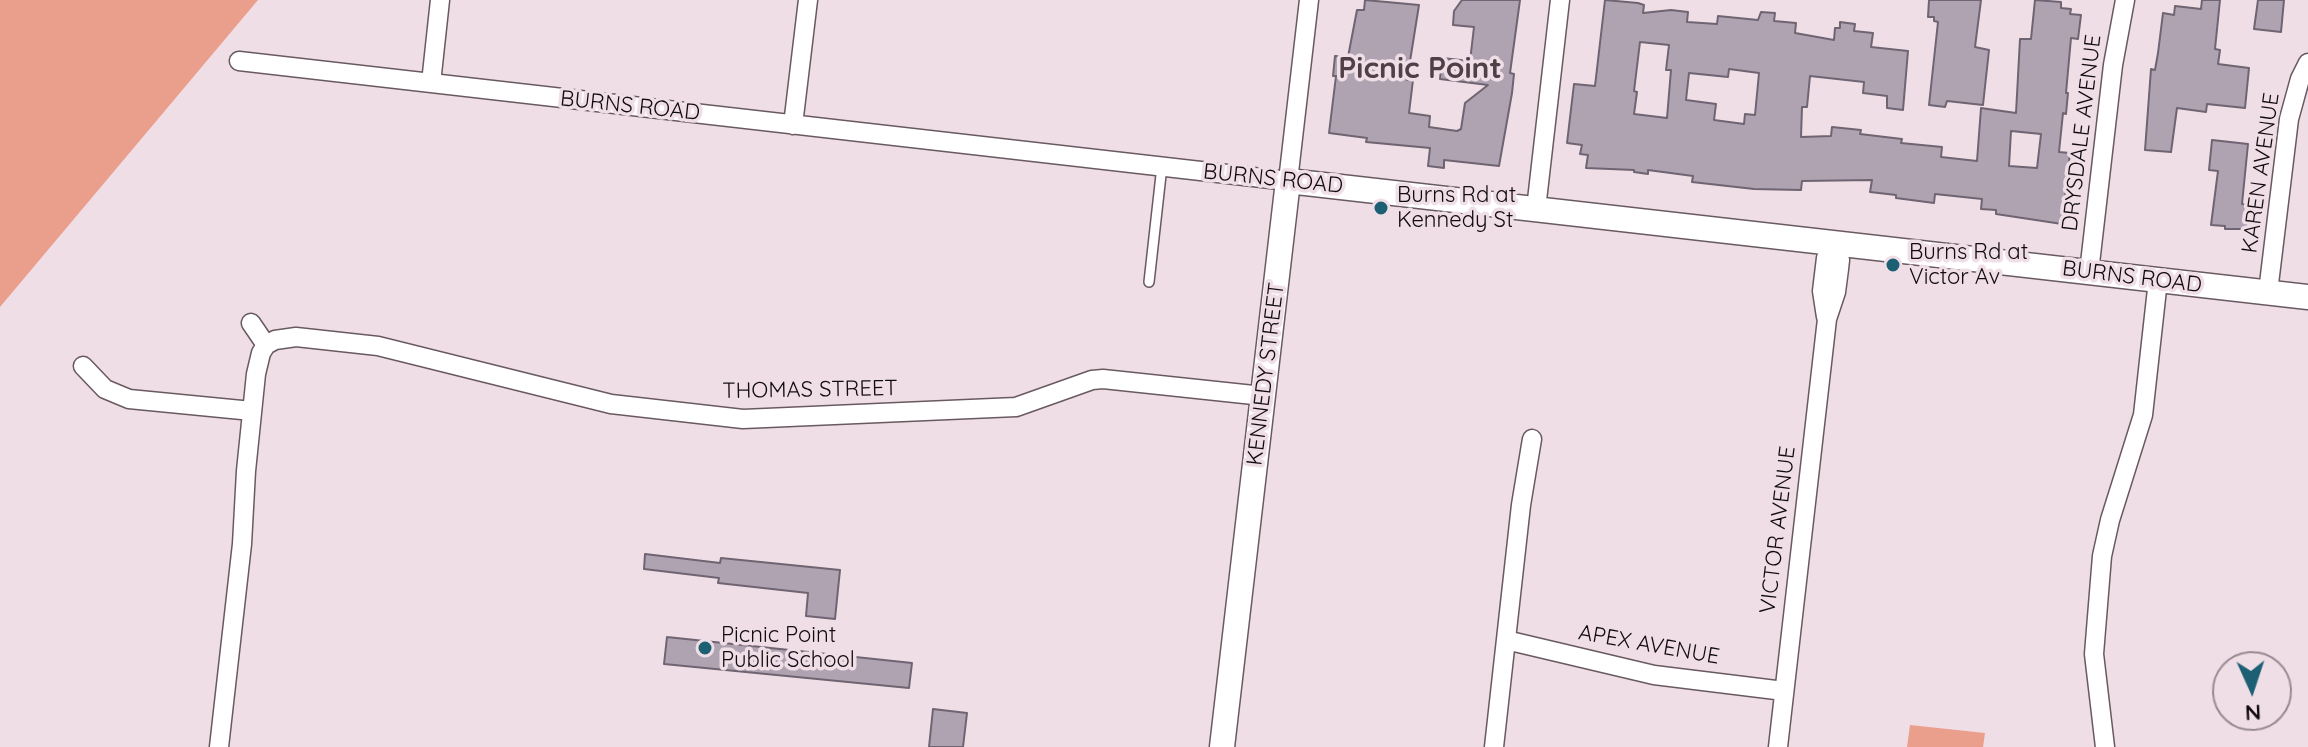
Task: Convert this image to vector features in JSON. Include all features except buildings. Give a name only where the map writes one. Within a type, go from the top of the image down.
[{"type":"street","points":[[431,83],[440,0]]},
{"type":"street","points":[[793,125],[808,0]]},
{"type":"street","name":"KENNEDY STREET","points":[[1222,747],[1309,0]]},
{"type":"street","points":[[1536,209],[1560,0]]},
{"type":"street","name":"DRYSDALE AVENUE","points":[[2089,272],[2113,65],[2125,0]]},
{"type":"street","name":"BURNS ROAD","points":[[239,61],[2308,297]]},
{"type":"street","name":"KAREN AVENUE","points":[[2268,292],[2289,119],[2300,79],[2308,63]]},
{"type":"street","name":"VICTOR AVENUE","points":[[1778,747],[1827,319],[1836,292],[1839,269],[1836,243]]},
{"type":"street","points":[[2105,747],[2094,654],[2102,556],[2143,415],[2158,280]]},
{"type":"street","points":[[219,747],[242,544],[252,411],[258,362],[266,345],[251,323]]},
{"type":"street","name":"THOMAS STREET","points":[[266,345],[286,337],[296,337],[378,346],[611,404],[743,419],[1016,407],[1092,380],[1103,379],[1263,396]]},
{"type":"street","points":[[83,366],[105,389],[129,399],[252,411]]},
{"type":"street","points":[[1494,747],[1521,505],[1532,439]]},
{"type":"street","name":"APEX AVENUE","points":[[1506,640],[1643,673],[1784,691]]},
{"type":"lane","points":[[1149,282],[1162,166]]},
{"type":"shaded area","points":[[0,0],[258,0],[0,307]]},
{"type":"shaded area","points":[[1910,725],[1985,733],[1983,747],[1907,747]]},
{"type":"place","name":"Burns Rd at Kennedy St","points":[[1381,208]]},
{"type":"place","name":"Burns Rd at Victor Av","points":[[1893,265]]},
{"type":"place","name":"Picnic Point Public School","points":[[705,648]]},
{"type":"district","name":"Picnic Point","points":[[1420,69]]}]
